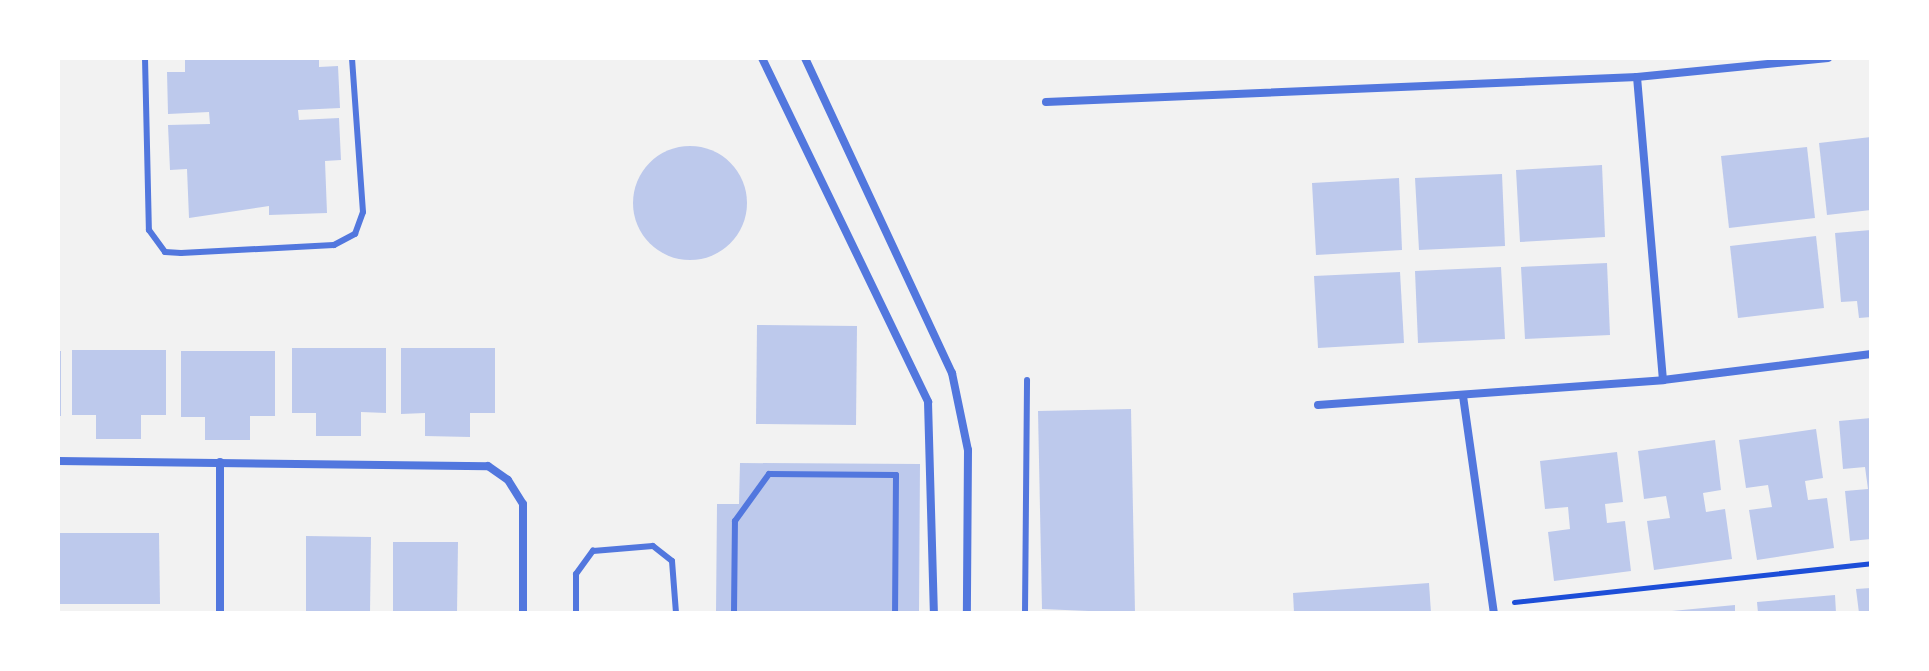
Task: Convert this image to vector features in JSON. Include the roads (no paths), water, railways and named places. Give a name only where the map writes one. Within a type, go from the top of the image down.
[{"type":"street","points":[[762,58],[928,402],[934,613]]},
{"type":"street","points":[[805,58],[952,373],[968,450],[967,613]]},
{"type":"street","points":[[1046,102],[1637,77],[1828,58]]},
{"type":"street","points":[[1637,77],[1663,380]]},
{"type":"street","points":[[1318,405],[1663,380],[1871,354]]},
{"type":"street","points":[[1463,396],[1494,613]]},
{"type":"street","points":[[58,461],[488,466],[508,480],[523,504],[523,613]]},
{"type":"street","points":[[220,462],[220,613]]},
{"type":"lane","points":[[145,58],[149,230],[165,252],[181,253],[334,245],[355,234],[363,212],[352,58]]},
{"type":"lane","points":[[1025,613],[1027,380]]},
{"type":"lane","points":[[734,613],[735,521],[769,474],[896,475],[895,613]]},
{"type":"lane","points":[[576,613],[576,574],[593,551],[653,546],[672,561],[676,613]]}]
